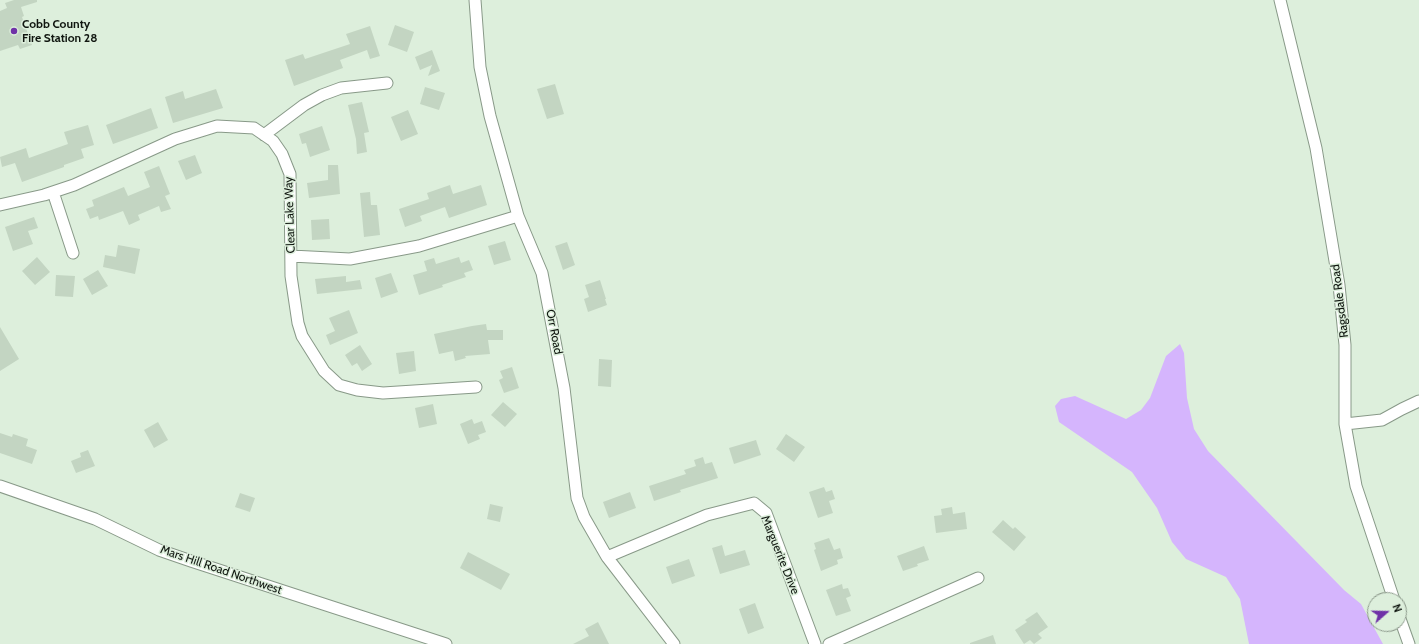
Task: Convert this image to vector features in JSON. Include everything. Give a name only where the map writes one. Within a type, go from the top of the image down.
[{"type":"street","name":"Orr Road","points":[[476,0],[480,67],[488,109],[518,216],[542,272],[564,388],[578,498],[584,517],[607,557],[674,644]]},
{"type":"street","name":"Ragsdale Road","points":[[1280,0],[1316,148],[1339,285],[1345,345],[1345,424],[1356,486],[1391,592]]},
{"type":"street","points":[[264,135],[304,105],[322,95],[341,88],[387,83]]},
{"type":"street","name":"Clear Lake Way","points":[[0,205],[44,195],[74,185],[175,139],[217,126],[254,128],[273,141],[282,154],[290,174],[291,276],[298,323],[302,336],[324,371],[339,385],[357,390],[383,393],[476,387]]},
{"type":"street","points":[[54,192],[73,253]]},
{"type":"street","points":[[291,256],[350,259],[419,246],[518,216]]},
{"type":"street","points":[[1345,424],[1382,420],[1419,401]]},
{"type":"street","name":"Mars Hill Road Northwest","points":[[0,486],[96,520],[159,550],[446,644]]},
{"type":"street","name":"Marguerite Drive","points":[[607,557],[706,516],[754,503],[766,513],[815,644]]},
{"type":"street","points":[[829,644],[978,578]]},
{"type":"street","points":[[1405,632],[1409,644]]},
{"type":"shaded area","points":[[1180,344],[1184,353],[1187,398],[1194,429],[1208,451],[1344,590],[1361,604],[1367,615],[1367,632],[1376,632],[1383,644],[1249,644],[1240,599],[1226,577],[1186,559],[1172,542],[1157,508],[1132,472],[1059,422],[1055,406],[1061,399],[1075,396],[1126,419],[1141,410],[1150,398],[1166,356]]},
{"type":"building","name":"Cobb County Fire Station 28","points":[[14,0],[37,0],[37,2],[21,7],[24,16],[22,17],[32,45],[20,49],[18,45],[0,51],[0,11],[7,8],[5,3]]},
{"type":"building","points":[[395,25],[414,32],[407,52],[388,45]]},
{"type":"building","points":[[370,26],[380,56],[370,59],[367,50],[340,60],[343,68],[294,86],[285,60],[303,54],[305,59],[350,44],[346,34]]},
{"type":"building","points":[[432,50],[440,71],[428,76],[432,65],[420,70],[415,57]]},
{"type":"building","points":[[555,84],[564,114],[547,119],[537,89]]},
{"type":"building","points":[[425,87],[445,93],[439,110],[420,104]]},
{"type":"building","points":[[216,89],[223,108],[173,123],[165,97],[183,91],[185,99]]},
{"type":"building","points":[[362,102],[369,132],[364,133],[367,152],[357,154],[356,139],[348,105]]},
{"type":"building","points":[[151,108],[158,128],[113,144],[106,125]]},
{"type":"building","points":[[408,110],[418,134],[401,141],[391,117]]},
{"type":"building","points":[[88,125],[94,145],[81,149],[84,158],[22,182],[15,163],[2,167],[0,157],[26,148],[29,158],[68,144],[64,132]]},
{"type":"building","points":[[322,126],[330,150],[310,157],[306,143],[302,144],[299,134]]},
{"type":"building","points":[[195,155],[202,173],[186,180],[178,161]]},
{"type":"building","points":[[328,165],[338,165],[340,194],[309,198],[307,183],[328,180]]},
{"type":"building","points":[[159,166],[170,194],[165,196],[171,209],[161,212],[159,206],[138,215],[140,220],[129,225],[123,211],[99,220],[98,216],[90,219],[86,209],[94,206],[92,200],[124,187],[128,196],[150,187],[144,172]]},
{"type":"building","points":[[450,185],[453,194],[481,185],[487,205],[449,218],[445,207],[420,216],[422,221],[405,227],[399,209],[429,199],[427,193]]},
{"type":"building","points":[[370,192],[371,205],[377,205],[380,235],[364,237],[360,193]]},
{"type":"building","points":[[34,217],[38,228],[28,231],[33,244],[13,251],[5,227]]},
{"type":"building","points":[[329,219],[330,239],[312,240],[311,220]]},
{"type":"building","points":[[505,241],[511,260],[494,265],[488,246]]},
{"type":"building","points":[[567,242],[575,265],[563,270],[555,246]]},
{"type":"building","points":[[118,245],[140,249],[135,274],[103,267],[105,255],[116,257]]},
{"type":"building","points":[[37,257],[50,272],[35,285],[22,271]]},
{"type":"building","points":[[459,257],[461,263],[469,260],[473,270],[464,273],[466,277],[419,295],[413,275],[427,271],[424,261],[434,258],[436,264]]},
{"type":"building","points":[[98,270],[108,286],[92,295],[83,279]]},
{"type":"building","points":[[391,273],[398,292],[381,298],[375,278]]},
{"type":"building","points":[[56,275],[75,276],[73,297],[55,296]]},
{"type":"building","points":[[346,276],[346,282],[360,280],[362,289],[317,294],[315,279]]},
{"type":"building","points":[[600,280],[607,305],[588,312],[584,299],[589,297],[585,285]]},
{"type":"building","points":[[349,310],[358,333],[330,345],[326,335],[335,331],[329,318]]},
{"type":"building","points":[[486,324],[487,330],[503,330],[503,340],[488,340],[490,354],[465,356],[466,358],[455,361],[453,351],[439,354],[434,334]]},
{"type":"building","points":[[0,327],[19,359],[0,371]]},
{"type":"building","points":[[360,345],[372,364],[362,371],[357,363],[352,366],[345,355]]},
{"type":"building","points":[[414,351],[416,371],[399,374],[396,353]]},
{"type":"building","points":[[599,359],[612,360],[611,387],[598,386]]},
{"type":"building","points":[[512,367],[519,388],[504,393],[499,380],[503,378],[500,371]]},
{"type":"building","points":[[503,402],[517,414],[505,427],[491,415]]},
{"type":"building","points":[[433,404],[437,424],[419,428],[415,408]]},
{"type":"building","points":[[472,419],[474,424],[482,421],[486,432],[478,435],[480,439],[468,444],[460,424]]},
{"type":"building","points":[[158,422],[168,440],[154,448],[144,430]]},
{"type":"building","points":[[0,433],[12,437],[13,434],[28,439],[26,446],[37,450],[32,464],[0,453]]},
{"type":"building","points":[[786,434],[805,447],[794,462],[776,449]]},
{"type":"building","points":[[756,440],[761,455],[734,464],[729,448]]},
{"type":"building","points":[[88,450],[95,466],[76,473],[71,461],[81,457],[80,453]]},
{"type":"building","points":[[703,457],[705,464],[712,462],[718,478],[680,490],[681,492],[654,501],[649,486],[686,474],[684,470],[696,466],[694,460]]},
{"type":"building","points":[[824,487],[826,492],[832,490],[835,499],[829,501],[833,513],[818,518],[809,492]]},
{"type":"building","points":[[630,492],[636,508],[609,518],[603,502]]},
{"type":"building","points":[[240,493],[255,498],[250,512],[235,507]]},
{"type":"building","points":[[490,504],[503,507],[500,522],[487,519]]},
{"type":"building","points":[[952,507],[953,514],[965,512],[967,529],[936,533],[934,516],[942,515],[941,509]]},
{"type":"building","points":[[1003,520],[1013,529],[1015,527],[1026,537],[1014,551],[992,532]]},
{"type":"building","points":[[829,538],[834,550],[840,548],[843,558],[837,560],[838,564],[821,571],[814,550],[816,549],[814,543]]},
{"type":"building","points":[[722,545],[725,556],[745,550],[750,565],[720,574],[712,548]]},
{"type":"building","points":[[924,546],[929,560],[917,564],[918,566],[903,571],[897,556]]},
{"type":"building","points":[[468,552],[510,574],[501,590],[460,568]]},
{"type":"building","points":[[689,559],[695,576],[672,584],[666,567]]},
{"type":"building","points":[[842,584],[843,589],[848,588],[851,596],[846,598],[851,611],[836,616],[826,590]]},
{"type":"building","points":[[755,603],[764,628],[748,634],[739,609]]},
{"type":"building","points":[[1037,612],[1048,627],[1038,634],[1042,638],[1034,644],[1030,640],[1024,644],[1015,630],[1027,622],[1025,620]]},
{"type":"building","points":[[598,622],[609,644],[573,644],[589,636],[585,629]]},
{"type":"building","points":[[993,635],[996,644],[970,644],[970,643]]},
{"type":"place","name":"Cobb County Fire Station 28","points":[[14,31]]}]
